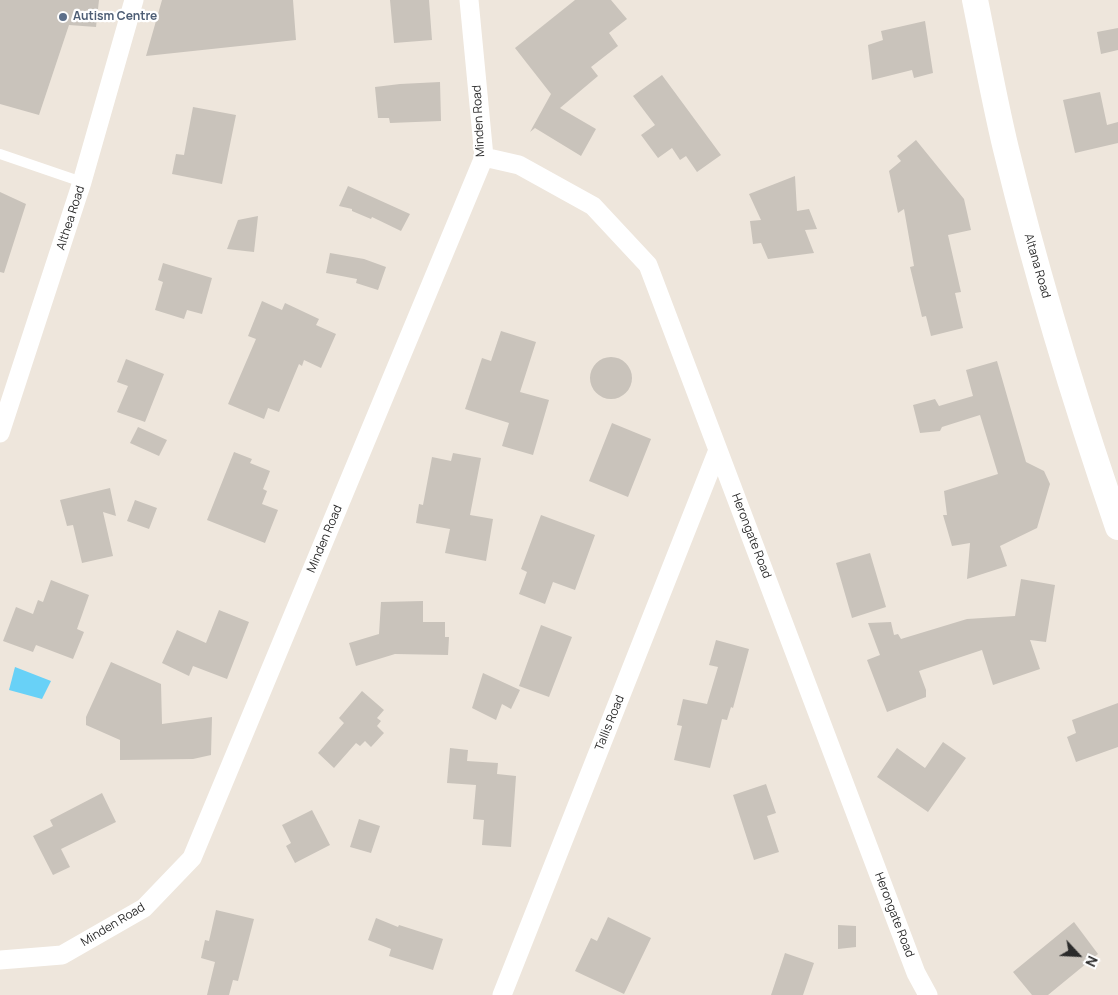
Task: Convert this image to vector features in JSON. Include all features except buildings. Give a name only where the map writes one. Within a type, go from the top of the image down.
[{"type":"main road","name":"Altana Road","points":[[975,0],[1006,148],[1036,262],[1091,448],[1118,527]]},
{"type":"street","name":"Althea Road","points":[[0,433],[82,182],[134,0]]},
{"type":"street","name":"Minden Road","points":[[0,960],[62,955],[144,908],[192,858],[484,157],[470,0]]},
{"type":"street","name":"Herongate Road","points":[[484,157],[519,164],[593,206],[648,265],[916,973],[928,995]]},
{"type":"street","name":"Tallis Road","points":[[502,995],[718,450]]},
{"type":"lane","points":[[0,154],[82,182]]},
{"type":"water","points":[[15,667],[51,681],[42,699],[9,690]]},
{"type":"place","name":"Autism Centre","points":[[63,17]]}]
